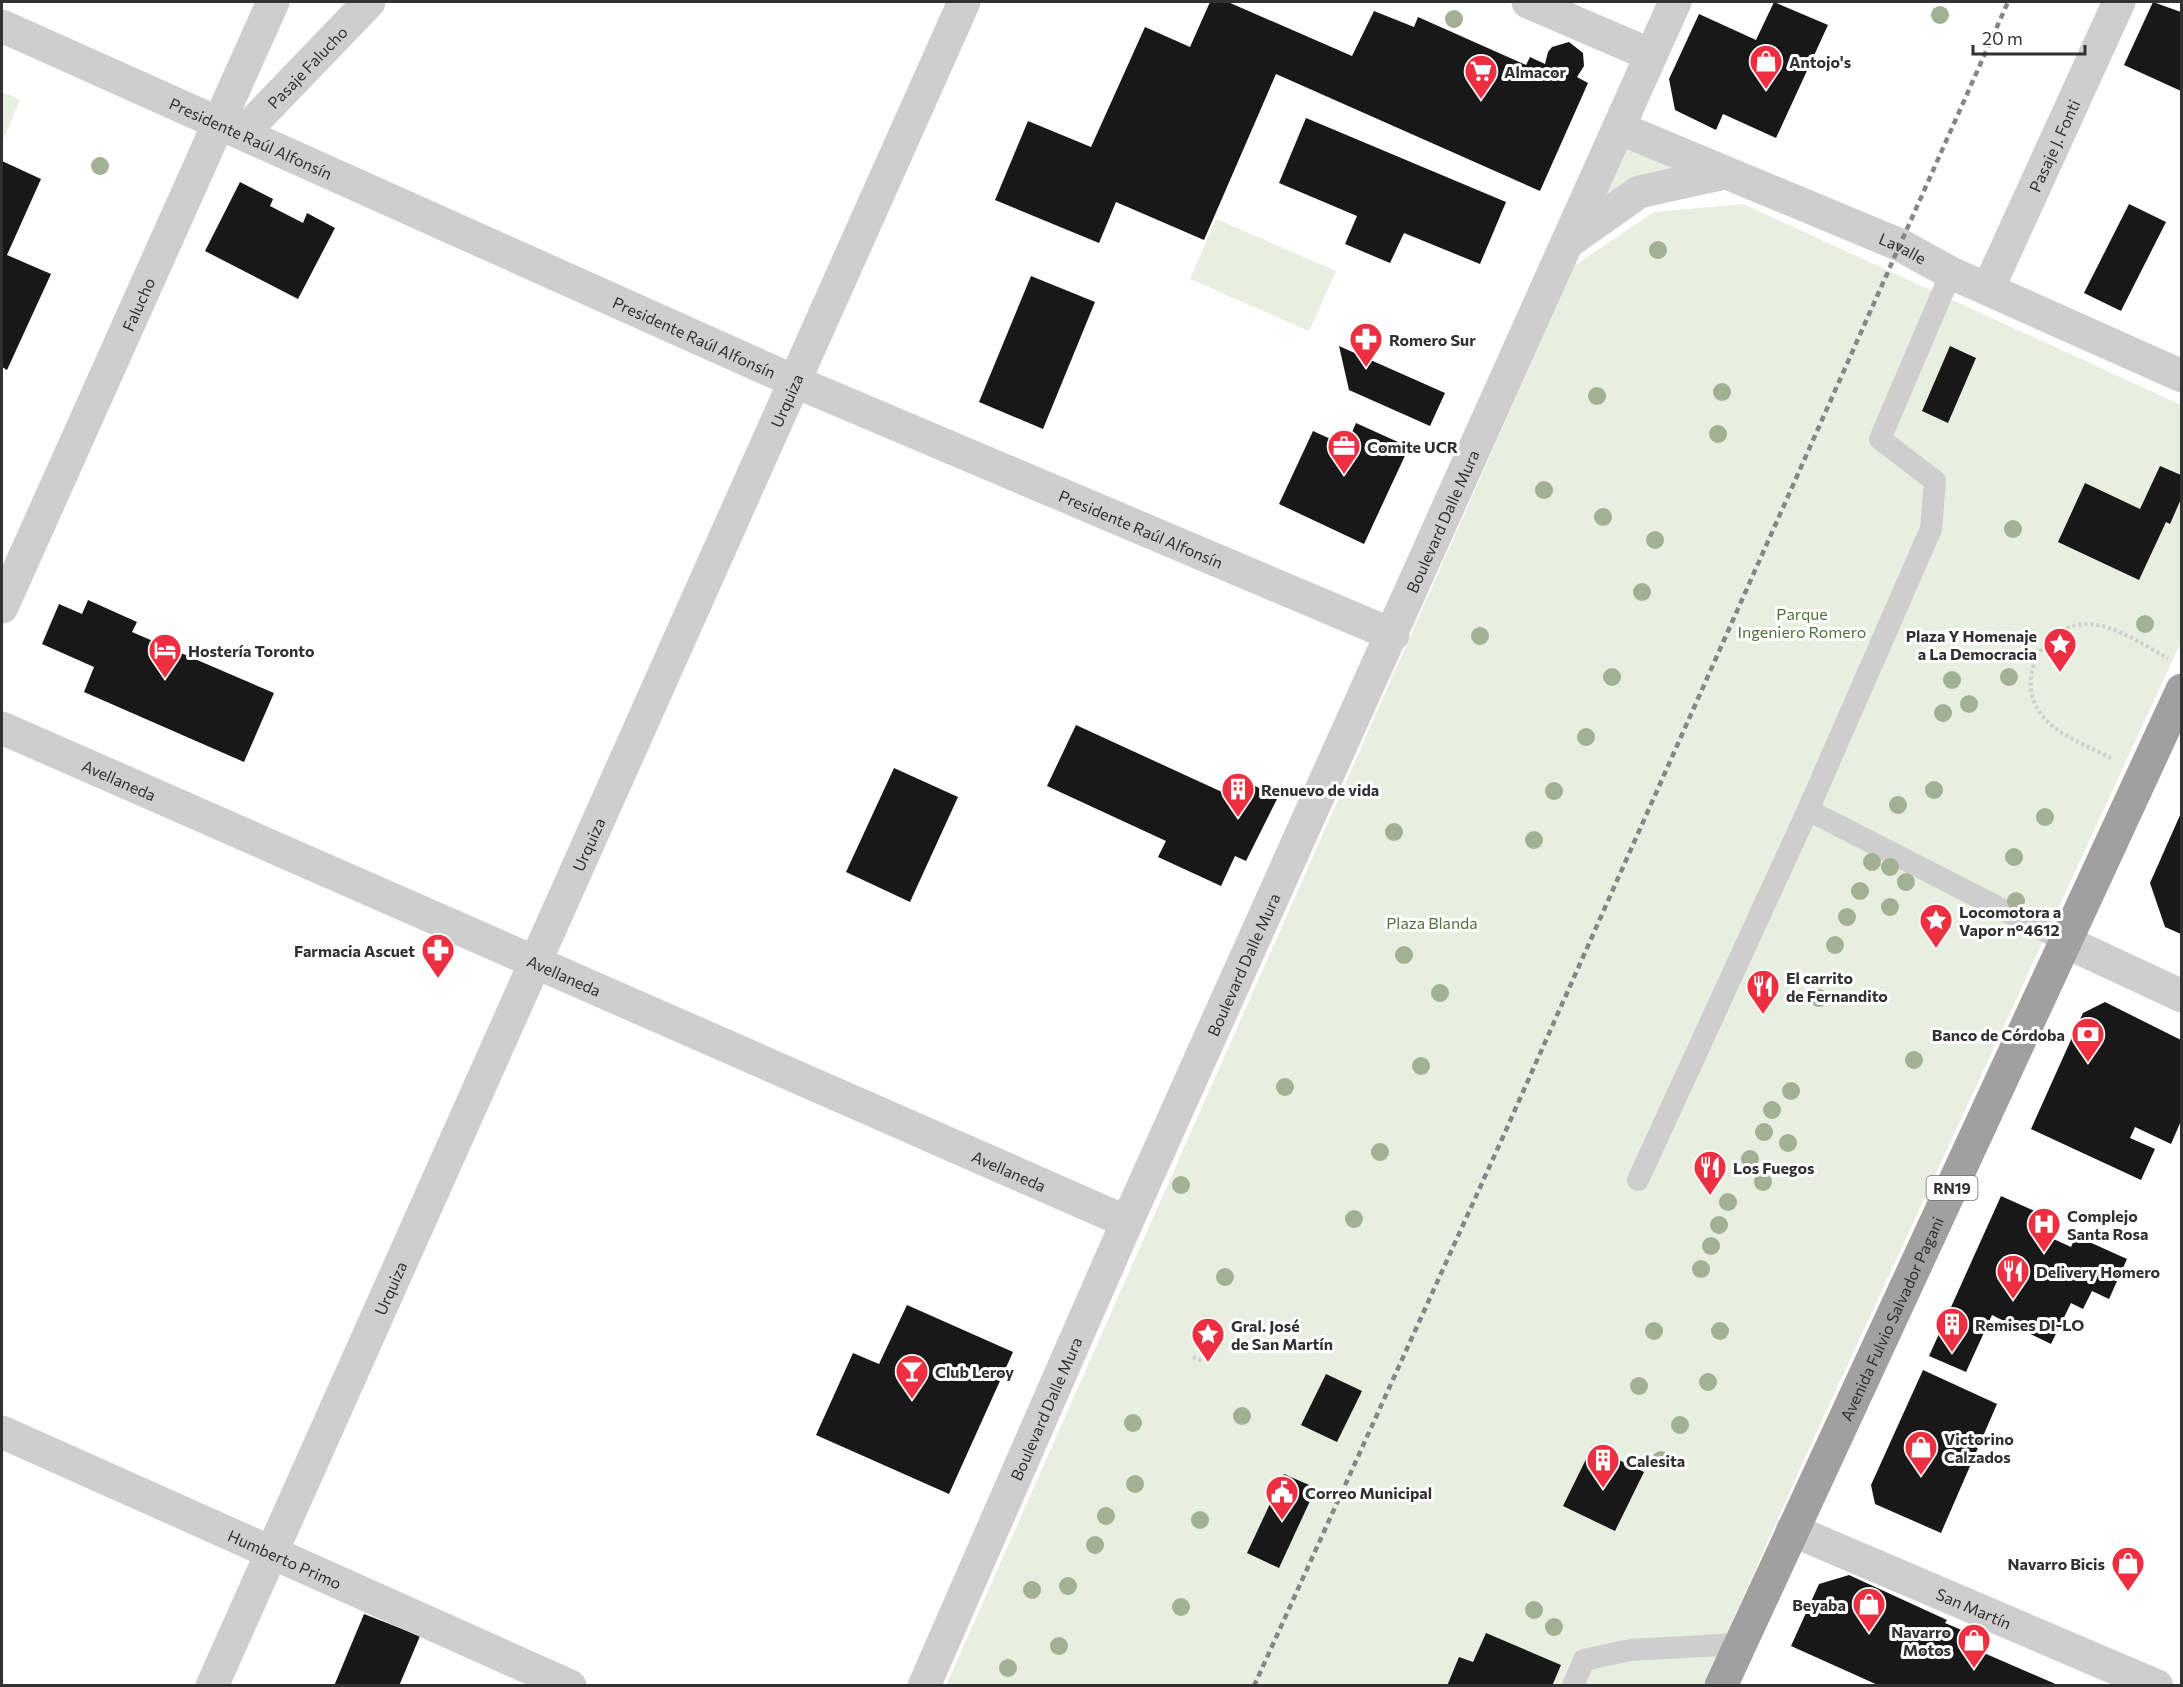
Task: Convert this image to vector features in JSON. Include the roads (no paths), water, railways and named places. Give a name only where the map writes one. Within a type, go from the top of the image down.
[{"type":"highway","name":"Avenida Fulvio Salvador Pagani","points":[[1721,1686],[2143,776],[2177,675]]},
{"type":"street","name":"Falucho","points":[[2,607],[231,128],[273,2]]},
{"type":"street","name":"Pasaje Falucho","points":[[231,128],[369,2]]},
{"type":"street","name":"Urquiza","points":[[212,1686],[537,963],[964,2]]},
{"type":"street","points":[[1528,2],[1651,55]]},
{"type":"street","name":"Boulevard Dalle Mura","points":[[924,1686],[1127,1222],[1675,2]]},
{"type":"street","name":"Pasaje J. Fonti","points":[[1988,289],[2119,2]]},
{"type":"street","name":"Presidente Raúl Alfonsín","points":[[2,26],[796,382],[1393,634]]},
{"type":"street","name":"Lavalle","points":[[1619,128],[1900,245],[1951,273],[2181,376]]},
{"type":"street","points":[[1565,244],[1639,192],[1725,173]]},
{"type":"street","name":"Avellaneda","points":[[2,728],[1127,1222]]},
{"type":"street","points":[[2066,942],[2181,996]]},
{"type":"street","name":"Humberto Primo","points":[[2,1432],[570,1686]]},
{"type":"street","name":"San Martín","points":[[1792,1530],[2157,1686]]},
{"type":"lane","points":[[1638,1180],[1808,810],[1931,530],[1935,481],[1880,439],[1951,273]]},
{"type":"lane","points":[[1808,810],[2066,942]]},
{"type":"lane","points":[[1573,1686],[1584,1660],[1630,1650],[1739,1644]]},
{"type":"railway","points":[[1254,1686],[1502,1139],[2008,2]]},
{"type":"place","name":"Antojo's","points":[[1766,90]]},
{"type":"place","name":"Almacor","points":[[1481,100]]},
{"type":"place","name":"Romero Sur","points":[[1366,368]]},
{"type":"place","name":"Comite UCR","points":[[1344,475]]},
{"type":"place","name":"Plaza Y Homenaje a La Democracia","points":[[2060,673]]},
{"type":"place","name":"Hostería Toronto","points":[[165,679]]},
{"type":"place","name":"Renuevo de vida","points":[[1238,818]]},
{"type":"place","name":"Locomotora a Vapor n°4612","points":[[1936,949]]},
{"type":"place","name":"Farmacia Ascuet","points":[[438,979]]},
{"type":"place","name":"El carrito de Fernandito","points":[[1763,1015]]},
{"type":"place","name":"Banco de Córdoba","points":[[2088,1063]]},
{"type":"place","name":"Los Fuegos","points":[[1710,1196]]},
{"type":"place","name":"Complejo Santa Rosa","points":[[2044,1253]]},
{"type":"place","name":"Delivery Homero","points":[[2013,1300]]},
{"type":"place","name":"Remises DI-LO","points":[[1952,1353]]},
{"type":"place","name":"Gral. José de San Martín","points":[[1208,1363]]},
{"type":"place","name":"Club Leroy","points":[[912,1400]]},
{"type":"place","name":"Victorino Calzados","points":[[1921,1476]]},
{"type":"place","name":"Calesita","points":[[1603,1489]]},
{"type":"place","name":"Correo Municipal","points":[[1282,1521]]},
{"type":"place","name":"Navarro Bicis","points":[[2128,1592]]},
{"type":"place","name":"Beyaba","points":[[1869,1633]]},
{"type":"place","name":"Navarro Motos","points":[[1974,1669]]},
{"type":"park label","name":"Parque Ingeniero Romero","points":[[1802,622]]},
{"type":"park label","name":"Plaza Blanda","points":[[1432,922]]}]
